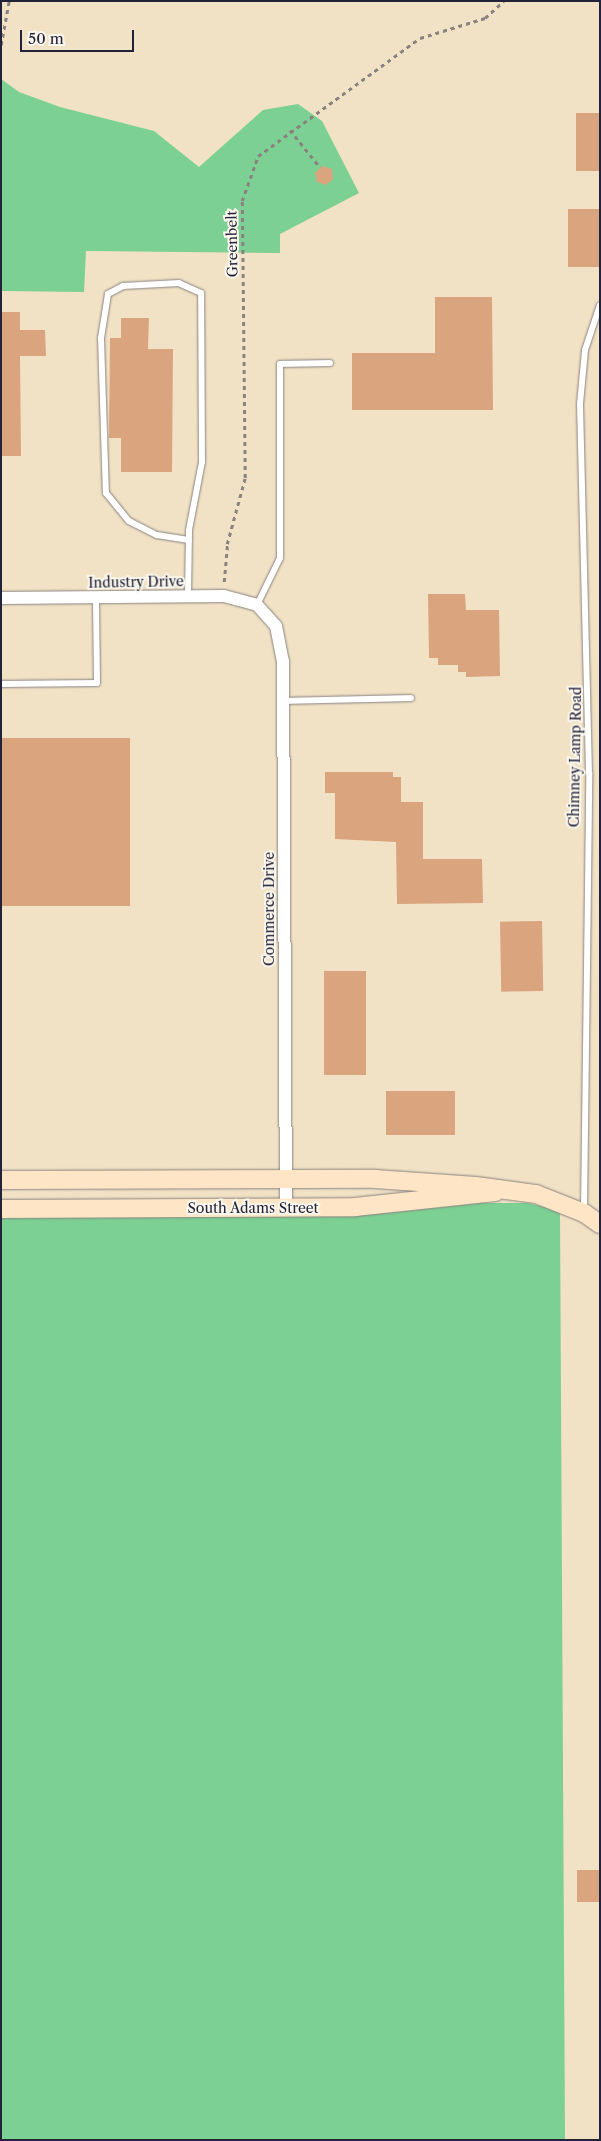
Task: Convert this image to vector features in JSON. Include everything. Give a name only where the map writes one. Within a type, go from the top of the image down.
[{"type":"street","name":"Industry Drive","points":[[1,598],[224,596],[257,605],[268,613]]},
{"type":"street","name":"Commerce Drive","points":[[268,613],[282,643],[286,1208]]},
{"type":"street","name":"South Adams Street","points":[[1,1180],[375,1179],[536,1194],[584,1212],[600,1224]]},
{"type":"street","name":"South Adams Street","points":[[1,1209],[381,1206],[474,1198],[503,1190]]},
{"type":"lane","points":[[188,596],[189,540],[202,462],[201,293],[179,283],[123,286],[108,294],[101,338],[106,493],[129,521],[157,535],[189,540]]},
{"type":"lane","name":"Chimney Lamp Road","points":[[584,1212],[589,764],[580,404],[585,350],[600,305]]},
{"type":"lane","points":[[257,605],[280,558],[280,364],[330,363]]},
{"type":"lane","points":[[1,684],[97,684],[96,597]]},
{"type":"lane","points":[[283,701],[412,698]]},
{"type":"path","points":[[1,46],[1,35],[9,1]]},
{"type":"path","name":"Greenbelt","points":[[224,596],[228,544],[245,478],[242,201],[258,156],[290,130],[420,38],[484,18],[504,1]]},
{"type":"path","points":[[290,130],[320,167]]},
{"type":"green space","points":[[1,79],[19,92],[60,107],[154,131],[199,167],[263,110],[298,104],[322,121],[359,193],[280,234],[280,253],[86,251],[84,292],[1,291]]},
{"type":"green space","points":[[481,1203],[528,1203],[560,1211],[565,2140],[1,2140],[1,1216],[355,1216]]},
{"type":"building","points":[[576,113],[600,113],[600,171],[576,171]]},
{"type":"building","points":[[322,166],[332,169],[333,179],[326,185],[317,182],[315,173]]},
{"type":"building","points":[[568,209],[600,209],[600,267],[568,267]]},
{"type":"building","points":[[435,297],[492,297],[493,410],[352,410],[352,353],[435,353]]},
{"type":"building","points":[[1,312],[20,312],[20,330],[45,330],[46,356],[20,356],[21,456],[1,456]]},
{"type":"building","points":[[121,318],[149,318],[148,349],[173,349],[172,472],[121,472],[121,438],[109,438],[110,338],[121,338]]},
{"type":"building","points":[[428,594],[465,594],[466,610],[499,610],[500,676],[466,677],[466,672],[458,672],[458,665],[438,665],[438,658],[429,658]]},
{"type":"building","points":[[1,738],[130,738],[130,906],[1,906]]},
{"type":"building","points":[[325,772],[393,772],[393,777],[401,777],[401,802],[423,802],[423,859],[482,859],[483,903],[397,904],[396,842],[335,839],[335,793],[325,793]]},
{"type":"building","points":[[542,921],[543,991],[501,992],[500,922]]},
{"type":"building","points":[[324,971],[366,971],[366,1075],[324,1075]]},
{"type":"building","points":[[386,1091],[455,1091],[455,1135],[386,1135]]},
{"type":"building","points":[[577,1870],[600,1870],[600,1902],[577,1902]]}]
